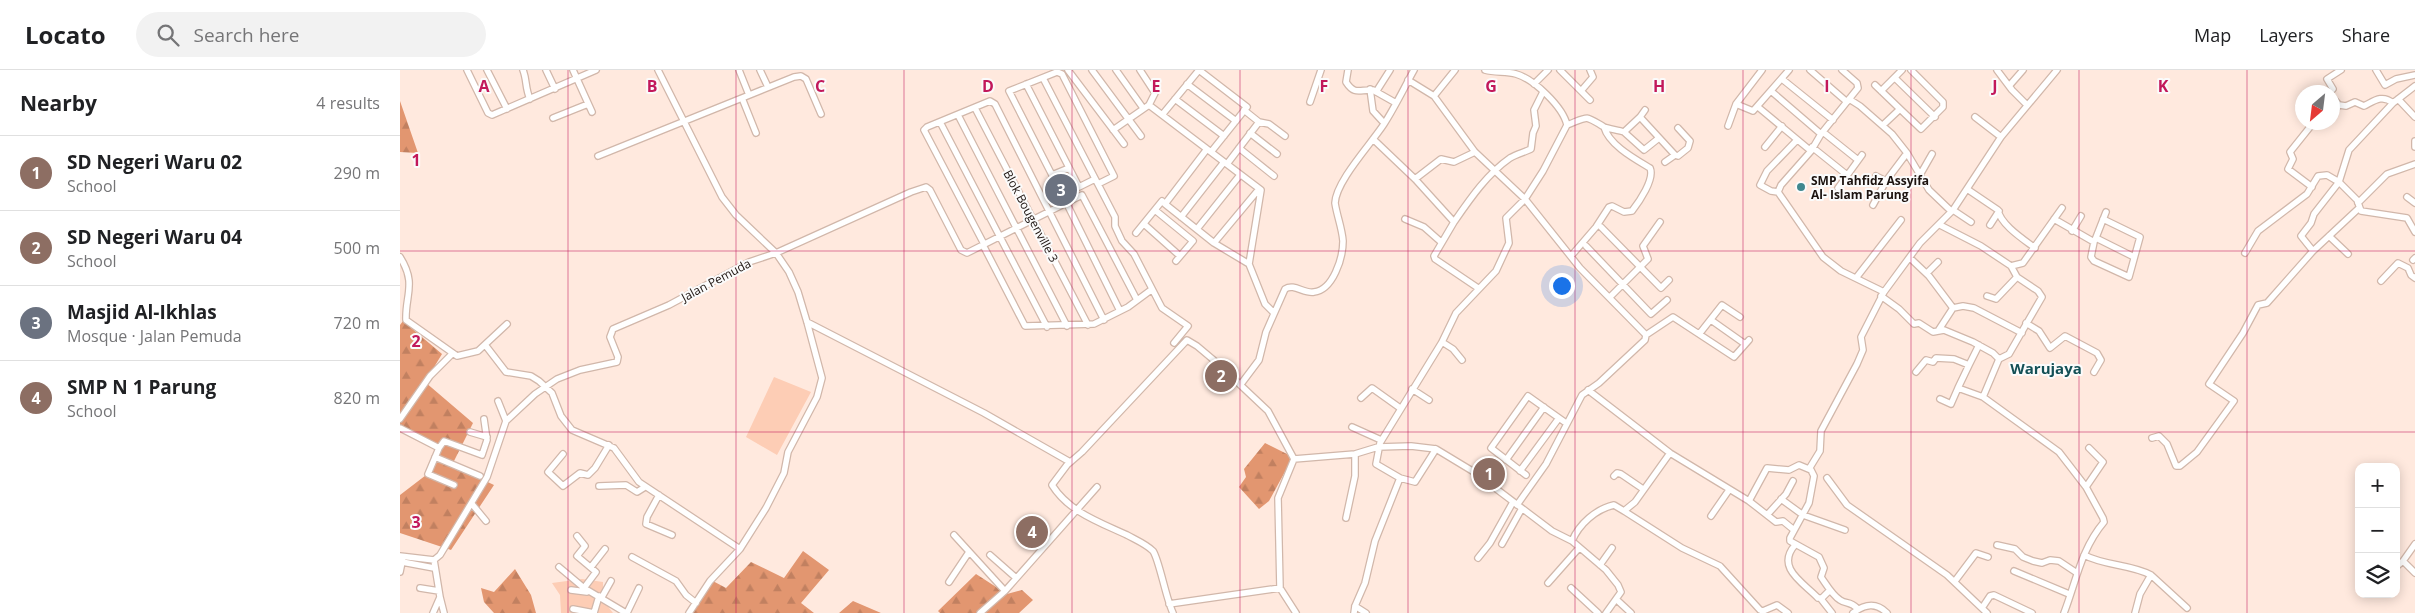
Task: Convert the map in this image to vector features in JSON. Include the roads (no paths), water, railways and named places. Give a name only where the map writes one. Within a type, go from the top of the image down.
[{"type":"street","points":[[467,70],[489,114],[494,115],[596,70]]},
{"type":"street","points":[[487,70],[507,109]]},
{"type":"street","points":[[523,70],[527,81],[525,87],[530,99]]},
{"type":"street","points":[[546,70],[555,88]]},
{"type":"street","points":[[573,70],[592,112]]},
{"type":"street","points":[[658,70],[727,204],[776,253],[796,287],[808,322],[821,374],[818,392],[790,446],[784,473],[766,508],[740,549],[710,581],[692,612]]},
{"type":"street","points":[[739,70],[749,95]]},
{"type":"street","points":[[760,70],[768,87]]},
{"type":"street","points":[[1068,70],[1124,144]]},
{"type":"street","points":[[1092,70],[1141,136]]},
{"type":"street","points":[[1116,70],[1146,106],[1162,115],[1261,190],[1250,264],[1265,304],[1273,312]]},
{"type":"street","points":[[1113,130],[1146,106],[1155,93],[1140,70]]},
{"type":"street","points":[[1162,115],[1199,70],[1247,107],[1165,204]]},
{"type":"street","points":[[1310,102],[1321,70]]},
{"type":"street","points":[[1348,70],[1346,79],[1348,85],[1360,92],[1373,91],[1396,103]]},
{"type":"street","points":[[1384,123],[1373,111],[1373,91],[1390,70]]},
{"type":"street","points":[[1241,384],[1259,360],[1273,312],[1286,287],[1313,293],[1323,290],[1337,269],[1343,244],[1335,203],[1336,196],[1350,169],[1384,123],[1414,70]]},
{"type":"street","points":[[1434,96],[1455,70]]},
{"type":"street","points":[[1485,70],[1514,73],[1524,77],[1543,92],[1561,111],[1567,125]]},
{"type":"street","points":[[1534,84],[1548,70]]},
{"type":"street","points":[[1560,70],[1590,100]]},
{"type":"street","points":[[1580,91],[1593,77],[1590,70]]},
{"type":"street","points":[[1728,126],[1736,104],[1762,70]]},
{"type":"street","points":[[1736,104],[1752,111],[1758,107],[1789,70]]},
{"type":"street","points":[[1810,70],[1883,125],[1907,153],[1929,190],[1952,211],[1970,222]]},
{"type":"street","points":[[1778,192],[1781,185],[1812,149],[1858,85],[1842,70]]},
{"type":"street","points":[[1881,91],[1902,70]]},
{"type":"street","points":[[1876,85],[1921,129],[1944,107],[1943,102],[1911,70]]},
{"type":"street","points":[[1997,70],[2027,105]]},
{"type":"street","points":[[2009,86],[2023,70]]},
{"type":"street","points":[[1809,469],[1820,451],[1821,431],[1862,350],[1861,337],[1882,294],[1924,238],[1940,225],[1952,211],[2001,137],[2057,70]]},
{"type":"street","points":[[2331,85],[2327,79],[2333,72],[2341,70]]},
{"type":"street","points":[[2376,70],[2385,85],[2396,79],[2415,75]]},
{"type":"street","points":[[1026,84],[1079,187],[1114,176],[1062,74],[1057,72],[1043,78],[1026,84],[1009,91],[1052,175],[1069,168]]},
{"type":"street","points":[[598,156],[794,77],[802,76],[821,114]]},
{"type":"street","points":[[1043,78],[1115,217],[1115,226],[1122,241],[1134,254],[1162,308],[1188,326],[1174,343]]},
{"type":"street","points":[[1895,78],[1935,117]]},
{"type":"street","points":[[1782,79],[1833,120]]},
{"type":"street","points":[[1408,80],[1434,96],[1476,152],[1525,199],[1571,256],[1646,334]]},
{"type":"street","points":[[1187,84],[1236,121]]},
{"type":"street","points":[[2313,251],[2304,241],[2301,234],[2339,182],[2347,153],[2396,101],[2415,86]]},
{"type":"street","points":[[1771,91],[1822,133],[1860,158],[1838,188]]},
{"type":"street","points":[[1478,288],[1435,259],[1434,256],[1441,242],[1471,197],[1496,170],[1514,156],[1531,149],[1536,126],[1534,110],[1543,92]]},
{"type":"street","points":[[742,98],[756,133]]},
{"type":"street","points":[[1175,99],[1224,136]]},
{"type":"street","points":[[2340,105],[2346,106],[2355,102],[2364,106],[2372,100],[2380,99],[2396,101],[2415,117]]},
{"type":"street","points":[[1104,320],[995,104],[990,101],[927,127],[925,134],[1024,324],[1047,327],[1088,325],[1104,320],[1151,290]]},
{"type":"street","points":[[553,118],[588,104]]},
{"type":"street","points":[[1758,107],[1797,140],[1846,175]]},
{"type":"street","name":"Blok Bougenville 3","points":[[975,108],[1088,325]]},
{"type":"street","points":[[1883,125],[1900,109]]},
{"type":"street","points":[[1244,110],[1258,122],[1269,124],[1285,136]]},
{"type":"street","points":[[1624,132],[1645,110]]},
{"type":"street","points":[[958,115],[1067,326]]},
{"type":"street","points":[[1640,117],[1674,155]]},
{"type":"street","points":[[1975,117],[2001,137]]},
{"type":"street","points":[[1436,449],[1415,482],[1400,478],[1377,465],[1378,447],[1381,440],[1442,342],[1456,313],[1478,288],[1491,279],[1496,271],[1509,243],[1506,218],[1525,199],[1552,158],[1567,125],[1588,118],[1604,127],[1624,132],[1644,150],[1659,138]]},
{"type":"street","points":[[940,122],[1047,327]]},
{"type":"street","points":[[1181,217],[1239,148],[1258,122]]},
{"type":"street","points":[[1765,147],[1782,126]]},
{"type":"street","points":[[1571,256],[1596,227],[1609,207],[1612,206],[1624,212],[1632,211],[1641,198],[1651,177],[1650,168],[1617,145],[1604,127]]},
{"type":"street","points":[[1665,162],[1674,155],[1679,156],[1690,143],[1678,128]]},
{"type":"street","points":[[2308,130],[2290,152],[2294,160],[2288,169],[2312,187]]},
{"type":"street","points":[[1250,133],[1277,154]]},
{"type":"street","points":[[1373,139],[1415,179],[1454,222]]},
{"type":"street","points":[[1797,140],[1767,171],[1760,182],[1762,186],[1771,191],[1778,192],[1823,257],[1841,271],[1882,294],[1914,324],[1919,323],[1933,332],[1944,330],[1979,345],[1999,359]]},
{"type":"street","points":[[2415,141],[2415,147]]},
{"type":"street","points":[[1239,148],[1274,176]]},
{"type":"street","points":[[1415,179],[1441,158],[1454,162],[1476,152]]},
{"type":"street","points":[[1873,205],[1886,182],[1907,153]]},
{"type":"street","points":[[1920,175],[1932,154]]},
{"type":"street","points":[[2152,438],[2159,436],[2167,444],[2176,466],[2180,466],[2198,452],[2234,402],[2209,384],[2243,333],[2258,305],[2268,303],[2313,251],[2358,206],[2386,174],[2415,164]]},
{"type":"street","points":[[1197,229],[1240,174]]},
{"type":"street","points":[[2245,253],[2258,231],[2307,194],[2316,179],[2321,175],[2327,175],[2339,182],[2358,206],[2367,213],[2402,216],[2413,219],[2415,232]]},
{"type":"street","points":[[1876,176],[1886,182]]},
{"type":"street","name":"Jalan Pemuda","points":[[506,421],[545,386],[580,370],[617,362],[618,357],[610,337],[613,329],[669,305],[749,262],[776,253],[926,187],[930,190],[961,250],[968,253],[1082,195],[1137,300]]},
{"type":"street","points":[[1214,243],[1259,189]]},
{"type":"street","points":[[1967,189],[1999,211],[2012,230],[2034,248]]},
{"type":"street","points":[[2407,197],[2415,203]]},
{"type":"street","points":[[1136,233],[1162,201],[1214,243],[1250,264]]},
{"type":"street","points":[[1066,202],[1120,311]]},
{"type":"street","points":[[2011,266],[2023,263],[2062,208]]},
{"type":"street","points":[[1155,210],[1193,241],[1176,261]]},
{"type":"street","points":[[1990,225],[1999,211]]},
{"type":"street","points":[[2103,219],[2140,237],[2131,275],[2128,277],[2092,260],[2091,254],[2095,240],[2103,219],[2106,212]]},
{"type":"street","points":[[2072,230],[2081,216]]},
{"type":"street","points":[[1405,219],[1424,227],[1441,242]]},
{"type":"street","points":[[2054,219],[2072,230],[2134,256]]},
{"type":"street","points":[[1856,278],[1901,220]]},
{"type":"street","points":[[1610,297],[1648,260],[1643,246],[1660,222]]},
{"type":"street","points":[[1144,224],[1180,256]]},
{"type":"street","points":[[1940,225],[1981,246],[2011,266],[2018,277],[2038,291],[2042,297],[2009,354],[1999,359],[1984,397]]},
{"type":"street","points":[[1601,227],[1661,288],[1669,280]]},
{"type":"street","points":[[2329,236],[2348,254]]},
{"type":"street","points":[[1586,246],[1651,314],[1667,300]]},
{"type":"street","points":[[400,257],[408,273],[410,292],[406,320],[452,354],[457,356],[468,354],[486,346],[507,324]]},
{"type":"street","points":[[1910,258],[1927,273],[1953,308]]},
{"type":"street","points":[[1927,273],[1938,262]]},
{"type":"street","points":[[2381,281],[2398,263],[2408,268],[2410,275],[2415,278]]},
{"type":"street","points":[[1987,296],[1996,299],[2018,277]]},
{"type":"street","points":[[1700,333],[1722,305],[1740,317]]},
{"type":"street","points":[[1938,331],[1953,308],[1962,306],[1974,308],[2022,333]]},
{"type":"street","points":[[1478,558],[1546,464],[1578,401],[1645,340],[1646,334],[1673,317],[1734,357],[1747,342],[1711,320]]},
{"type":"street","points":[[808,322],[984,413],[1070,462]]},
{"type":"street","points":[[2026,323],[2039,331],[2050,348],[2065,336],[2097,353],[2101,360],[2094,372]]},
{"type":"street","points":[[811,339],[822,330]]},
{"type":"street","points":[[1173,613],[1155,555],[1151,549],[1139,541],[1076,511],[1052,485],[1070,462],[1082,452],[1187,340],[1197,346],[1241,384],[1268,411],[1294,460]]},
{"type":"street","points":[[1442,342],[1453,349],[1462,360]]},
{"type":"street","points":[[1940,399],[1951,404],[1979,345]]},
{"type":"street","points":[[486,346],[506,372],[530,376],[545,386],[552,393],[561,416],[572,430],[609,445],[618,453],[634,477],[645,487],[740,549]]},
{"type":"street","points":[[400,419],[430,376],[452,354]]},
{"type":"street","points":[[1916,372],[1926,360],[1933,362],[1936,358],[1954,359],[1969,365]]},
{"type":"street","points":[[1361,398],[1371,388],[1400,408]]},
{"type":"street","points":[[1958,388],[1984,397],[2052,446],[2068,462],[2086,487],[2104,522],[2094,534],[2084,555],[2064,613]]},
{"type":"street","points":[[1412,389],[1429,400]]},
{"type":"street","points":[[1588,390],[1670,453],[1749,501],[1776,522],[1783,521],[1794,530]]},
{"type":"street","points":[[1526,475],[1491,448],[1528,396],[1566,423]]},
{"type":"street","points":[[444,613],[434,560],[444,550],[489,474],[506,421],[498,401]]},
{"type":"street","points":[[1506,460],[1544,407]]},
{"type":"street","points":[[1520,471],[1559,418]]},
{"type":"street","points":[[454,485],[428,474],[439,448],[444,441],[482,455],[486,449],[487,437],[484,419]]},
{"type":"street","points":[[1352,427],[1381,440]]},
{"type":"street","points":[[400,428],[439,448]]},
{"type":"street","points":[[470,432],[487,437]]},
{"type":"street","points":[[563,454],[548,472],[563,486],[580,474],[588,475],[597,466],[609,445]]},
{"type":"street","points":[[1294,460],[1355,454],[1378,447],[1410,446],[1436,449],[1474,472],[1552,531],[1572,541],[1600,565],[1621,589],[1617,600],[1606,613]]},
{"type":"street","points":[[2086,487],[2103,462],[2089,448]]},
{"type":"street","points":[[1624,511],[1635,502],[1670,453]]},
{"type":"street","points":[[1346,518],[1355,476],[1355,454]]},
{"type":"street","points":[[435,457],[480,476]]},
{"type":"street","points":[[1294,460],[1278,498],[1280,588],[1296,613]]},
{"type":"street","points":[[1749,501],[1767,468],[1789,470],[1799,466],[1809,469],[1814,474],[1814,483],[1803,515],[1790,540],[1821,560],[1824,568],[1821,577],[1840,601],[1849,602],[1855,612],[1866,606],[1876,605],[1887,613]]},
{"type":"street","points":[[1614,476],[1617,473],[1621,474],[1643,489]]},
{"type":"street","points":[[1354,613],[1355,606],[1365,584],[1375,540],[1400,478]]},
{"type":"street","points":[[1827,478],[1847,505],[1955,581],[1988,613]]},
{"type":"street","points":[[1767,515],[1786,494],[1793,480]]},
{"type":"street","points":[[599,486],[626,485],[636,492],[645,487]]},
{"type":"street","points":[[980,613],[1005,591],[1015,577],[1096,487]]},
{"type":"street","points":[[1711,516],[1729,490]]},
{"type":"street","points":[[659,495],[647,517],[646,524],[672,535]]},
{"type":"street","points":[[1780,499],[1803,515],[1845,530]]},
{"type":"street","points":[[472,504],[486,522]]},
{"type":"street","points":[[1572,541],[1581,524],[1614,505],[1682,548],[1720,566],[1760,610],[1777,605],[1788,613]]},
{"type":"street","points":[[1502,544],[1517,506]]},
{"type":"street","points":[[954,535],[1005,591]]},
{"type":"street","points":[[577,536],[585,546],[577,556],[596,572],[584,588]]},
{"type":"street","points":[[2400,564],[2415,544]]},
{"type":"street","points":[[1795,545],[1788,556],[1788,564],[1792,574],[1821,599],[1832,613]]},
{"type":"street","points":[[1997,545],[2015,549],[2023,557],[2033,561],[2042,563],[2050,560],[2059,561],[2077,573]]},
{"type":"street","points":[[1548,583],[1579,548]]},
{"type":"street","points":[[1600,565],[1612,548]]},
{"type":"street","points":[[590,567],[605,550]]},
{"type":"street","points":[[949,582],[969,552]]},
{"type":"street","points":[[1955,581],[1976,553],[1988,557]]},
{"type":"street","points":[[990,555],[1015,577]]},
{"type":"street","points":[[2084,555],[2101,563],[2143,571],[2151,575],[2187,608]]},
{"type":"street","points":[[632,557],[676,581],[686,595],[696,603]]},
{"type":"street","points":[[402,558],[434,560]]},
{"type":"street","points":[[402,558],[434,568]]},
{"type":"street","points":[[400,572],[402,558]]},
{"type":"street","points":[[2403,561],[2415,573]]},
{"type":"street","points":[[559,567],[591,593]]},
{"type":"street","points":[[2014,572],[2069,594]]},
{"type":"street","points":[[2135,613],[2140,594],[2151,575]]},
{"type":"street","points":[[573,609],[594,613],[600,596],[610,581]]},
{"type":"street","points":[[420,588],[440,594]]},
{"type":"street","points":[[571,590],[600,596],[615,610],[626,613],[639,588]]},
{"type":"street","points":[[1169,604],[1280,588]]},
{"type":"street","points":[[1571,588],[1598,613]]},
{"type":"street","points":[[1821,599],[1830,590]]},
{"type":"street","points":[[433,613],[440,594]]},
{"type":"street","points":[[1982,608],[1990,596],[1994,595],[2032,613]]},
{"type":"street","points":[[1617,600],[1631,613]]},
{"type":"street","points":[[1355,606],[1366,613]]},
{"type":"place","name":"SMP Tahfidz Assyifa Al- Islam Parung","points":[[1801,187]]},
{"type":"place","name":"Masjid Al-Ikhlas","points":[[1061,190]]},
{"type":"place","name":"SD Negeri Waru 04","points":[[1221,376]]},
{"type":"place","name":"SD Negeri Waru 02","points":[[1489,474]]},
{"type":"place","name":"SMP N 1 Parung","points":[[1032,532]]},
{"type":"district","name":"Warujaya","points":[[2046,368]]}]
